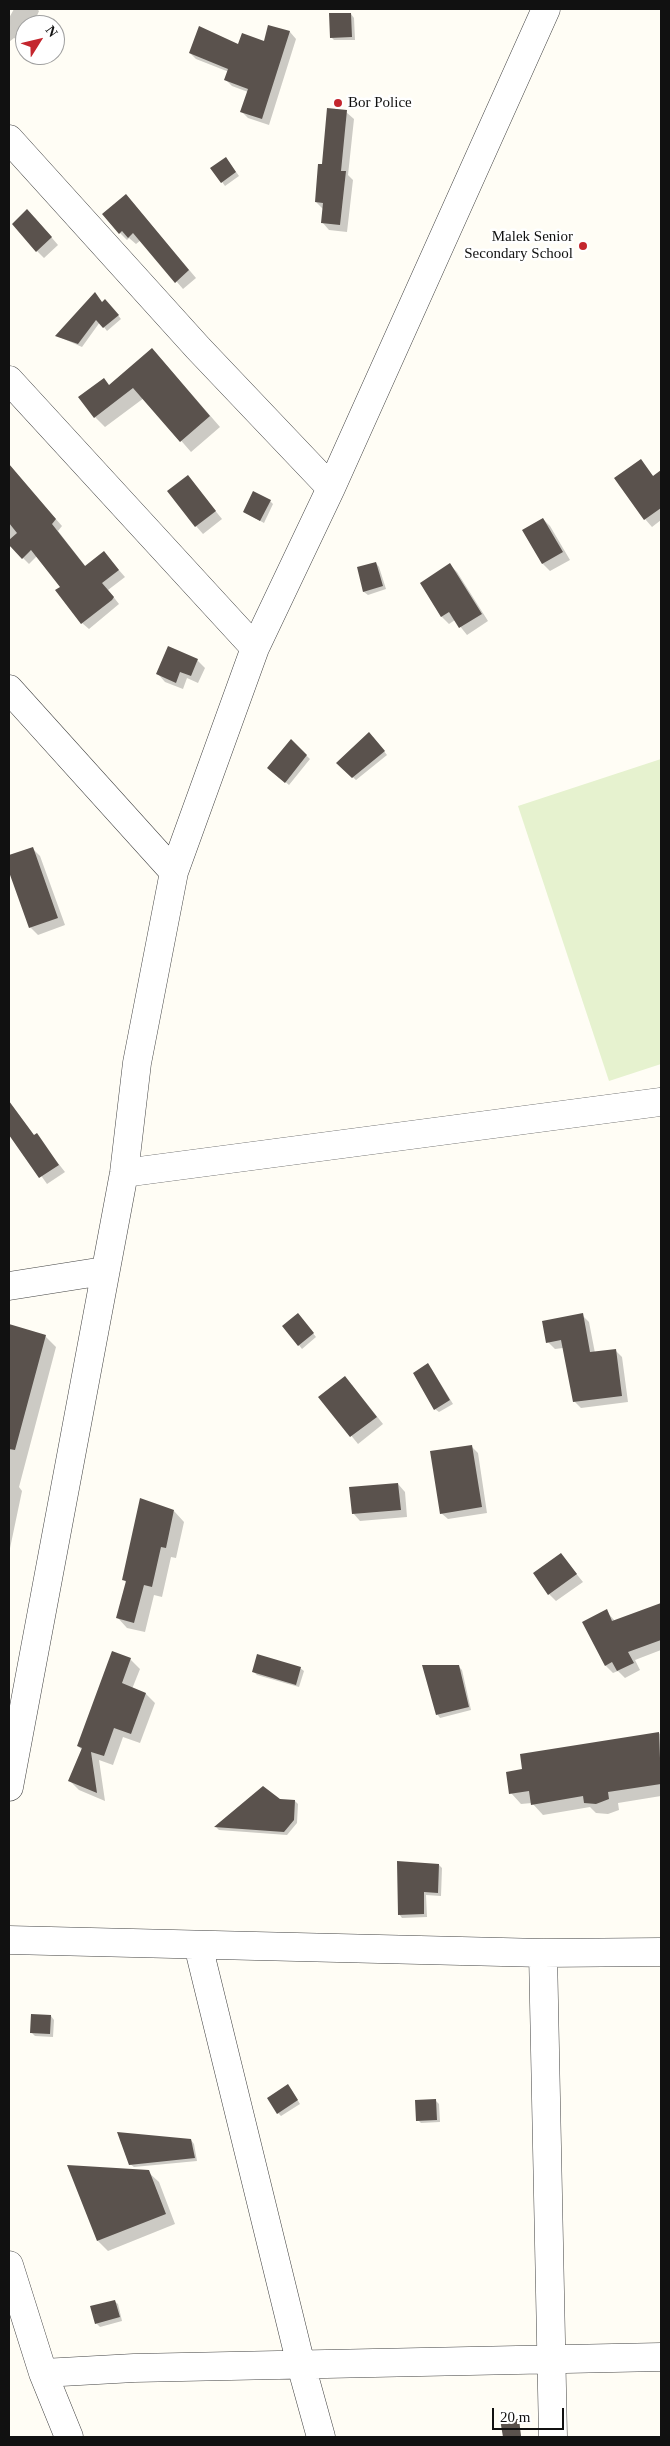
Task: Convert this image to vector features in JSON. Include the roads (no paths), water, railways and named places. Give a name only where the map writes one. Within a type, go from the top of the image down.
[{"type":"street","points":[[9,1787],[104,1271],[124,1173],[137,1064],[174,872],[255,648],[331,488],[546,9]]},
{"type":"street","points":[[9,139],[198,348],[331,488]]},
{"type":"street","points":[[9,380],[255,648]]},
{"type":"street","points":[[9,690],[174,872]]},
{"type":"street","points":[[124,1173],[661,1106]]},
{"type":"street","points":[[9,1286],[104,1271]]},
{"type":"street","points":[[9,1940],[543,1953],[661,1952]]},
{"type":"street","points":[[198,1945],[301,2365],[321,2437]]},
{"type":"street","points":[[543,1953],[553,2360],[553,2437]]},
{"type":"street","points":[[9,2265],[43,2373],[69,2437]]},
{"type":"street","points":[[43,2373],[134,2368],[553,2360],[661,2356]]},
{"type":"place","name":"Bor Police","points":[[338,103]]},
{"type":"place","name":"Malek Senior Secondary School","points":[[583,246]]}]
